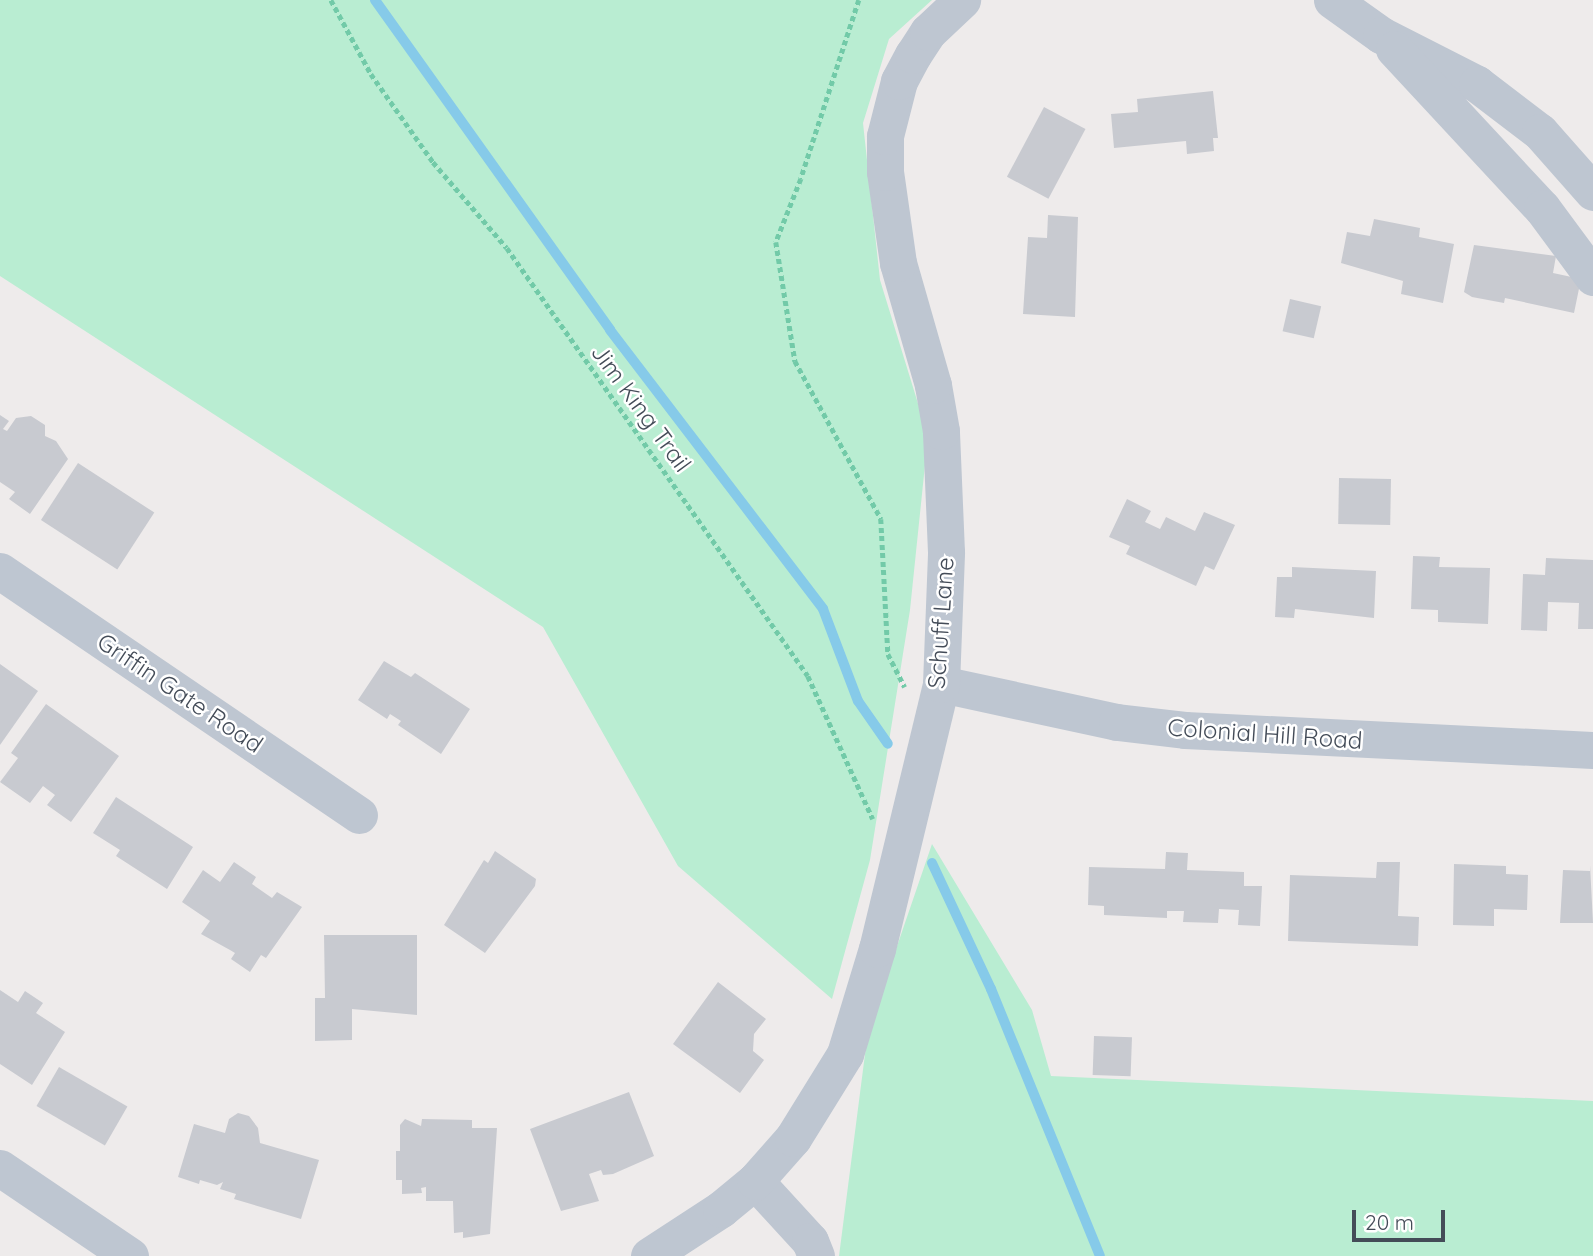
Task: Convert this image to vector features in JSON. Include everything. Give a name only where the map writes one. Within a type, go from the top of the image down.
[{"type":"street","name":"Schuff Lane","points":[[649,1256],[755,1181],[793,1138],[845,1054],[903,841],[938,694],[946,552],[941,431],[933,385],[898,263],[885,172],[885,136],[899,80],[913,55],[928,32],[962,0]]},
{"type":"street","points":[[1332,0],[1381,35],[1477,84],[1540,132],[1593,192]]},
{"type":"street","points":[[1381,35],[1542,208],[1593,277]]},
{"type":"street","name":"Griffin Gate Road","points":[[0,571],[359,815]]},
{"type":"street","name":"Colonial Hill Road","points":[[938,694],[1185,730],[1593,750]]},
{"type":"street","points":[[0,1168],[131,1256]]},
{"type":"street","points":[[755,1181],[810,1241],[816,1256]]},
{"type":"path","name":"Jim King Trail","points":[[331,0],[371,74],[433,162],[507,248],[745,582],[808,676],[844,746],[870,815],[884,835],[903,841]]},
{"type":"path","points":[[859,0],[801,179],[776,242],[795,361],[881,519],[888,654],[898,680],[918,699],[938,694]]},
{"type":"green space","points":[[0,0],[932,0],[889,39],[863,123],[880,280],[928,436],[910,610],[870,860],[832,999],[678,866],[543,627],[0,276]]},
{"type":"green space","points":[[932,844],[1032,1010],[1051,1076],[1593,1101],[1593,1256],[839,1256],[868,1031]]},
{"type":"building","points":[[1213,91],[1218,138],[1213,138],[1214,151],[1187,154],[1186,141],[1114,148],[1111,114],[1138,112],[1137,99]]},
{"type":"building","points":[[1044,107],[1085,129],[1048,199],[1007,177]]},
{"type":"building","points":[[1048,215],[1078,217],[1075,317],[1023,314],[1028,237],[1047,238]]},
{"type":"building","points":[[1374,219],[1420,228],[1419,237],[1454,244],[1443,303],[1401,294],[1403,281],[1341,263],[1347,232],[1370,236]]},
{"type":"building","points":[[1474,245],[1556,256],[1553,273],[1581,279],[1574,313],[1505,298],[1504,303],[1472,297],[1464,292]]},
{"type":"building","points":[[1290,299],[1321,306],[1314,338],[1283,331]]},
{"type":"building","points":[[0,415],[9,421],[3,429],[7,431],[16,418],[31,416],[45,425],[45,436],[56,441],[68,459],[30,514],[9,499],[15,492],[0,482]]},
{"type":"building","points":[[78,463],[154,513],[117,570],[41,520]]},
{"type":"building","points":[[1339,478],[1391,479],[1390,525],[1338,524]]},
{"type":"building","points":[[1127,499],[1151,511],[1145,522],[1160,529],[1166,517],[1195,531],[1204,512],[1235,525],[1214,570],[1205,566],[1196,586],[1126,554],[1130,546],[1109,537]]},
{"type":"building","points":[[1413,556],[1440,557],[1439,567],[1490,568],[1488,624],[1438,622],[1438,610],[1411,609]]},
{"type":"building","points":[[1546,558],[1593,560],[1593,629],[1578,629],[1579,603],[1548,602],[1547,631],[1521,630],[1523,574],[1545,575]]},
{"type":"building","points":[[1292,567],[1376,571],[1374,618],[1295,609],[1294,618],[1275,617],[1277,577],[1292,577]]},
{"type":"building","points":[[384,661],[411,677],[415,673],[470,709],[441,754],[398,725],[401,721],[390,714],[387,719],[358,700]]},
{"type":"building","points":[[0,664],[38,691],[0,745]]},
{"type":"building","points":[[46,704],[119,756],[71,822],[47,805],[55,795],[43,786],[30,803],[0,782],[18,758],[11,753]]},
{"type":"building","points":[[116,797],[193,847],[167,889],[116,856],[120,850],[93,833]]},
{"type":"building","points":[[495,851],[536,879],[535,886],[485,953],[444,925],[484,860],[488,863]]},
{"type":"building","points":[[1166,852],[1188,853],[1187,870],[1244,872],[1244,886],[1262,886],[1260,926],[1238,925],[1239,910],[1219,909],[1218,923],[1183,922],[1184,911],[1167,911],[1167,918],[1104,915],[1104,906],[1088,905],[1089,867],[1165,869]]},
{"type":"building","points":[[234,862],[256,877],[252,884],[272,898],[277,892],[302,907],[266,958],[261,955],[250,972],[231,959],[235,953],[201,934],[210,921],[182,902],[203,870],[220,882]]},
{"type":"building","points":[[1377,862],[1400,862],[1398,916],[1419,917],[1418,946],[1288,941],[1290,875],[1376,878]]},
{"type":"building","points":[[1454,864],[1506,866],[1506,874],[1528,875],[1527,910],[1494,909],[1494,926],[1453,925]]},
{"type":"building","points":[[1590,865],[1593,923],[1560,923],[1563,870],[1590,871]]},
{"type":"building","points":[[324,935],[417,935],[417,1015],[352,1009],[352,1040],[315,1041],[315,998],[325,998]]},
{"type":"building","points":[[718,982],[766,1019],[754,1034],[753,1051],[764,1060],[740,1093],[673,1044]]},
{"type":"building","points":[[0,990],[18,1002],[25,991],[43,1003],[36,1013],[65,1032],[32,1085],[0,1064]]},
{"type":"building","points":[[1094,1036],[1132,1037],[1131,1076],[1093,1075]]},
{"type":"building","points":[[59,1067],[127,1106],[105,1145],[36,1106]]},
{"type":"building","points":[[629,1092],[654,1156],[613,1174],[603,1175],[601,1170],[589,1174],[599,1201],[561,1211],[530,1129]]},
{"type":"building","points":[[238,1113],[249,1116],[258,1128],[260,1143],[319,1160],[301,1219],[234,1199],[236,1194],[220,1189],[223,1182],[217,1185],[200,1180],[199,1184],[178,1177],[194,1124],[225,1133],[229,1119]]},
{"type":"building","points":[[405,1119],[421,1126],[422,1119],[472,1120],[472,1128],[497,1128],[490,1234],[463,1238],[463,1232],[454,1233],[453,1201],[426,1201],[426,1187],[421,1188],[422,1193],[402,1194],[402,1180],[396,1180],[396,1151],[400,1151],[400,1125]]},
{"type":"waterway","points":[[375,0],[610,330],[823,609],[858,701],[888,744]]},
{"type":"waterway","points":[[932,863],[991,989],[1100,1256]]}]
